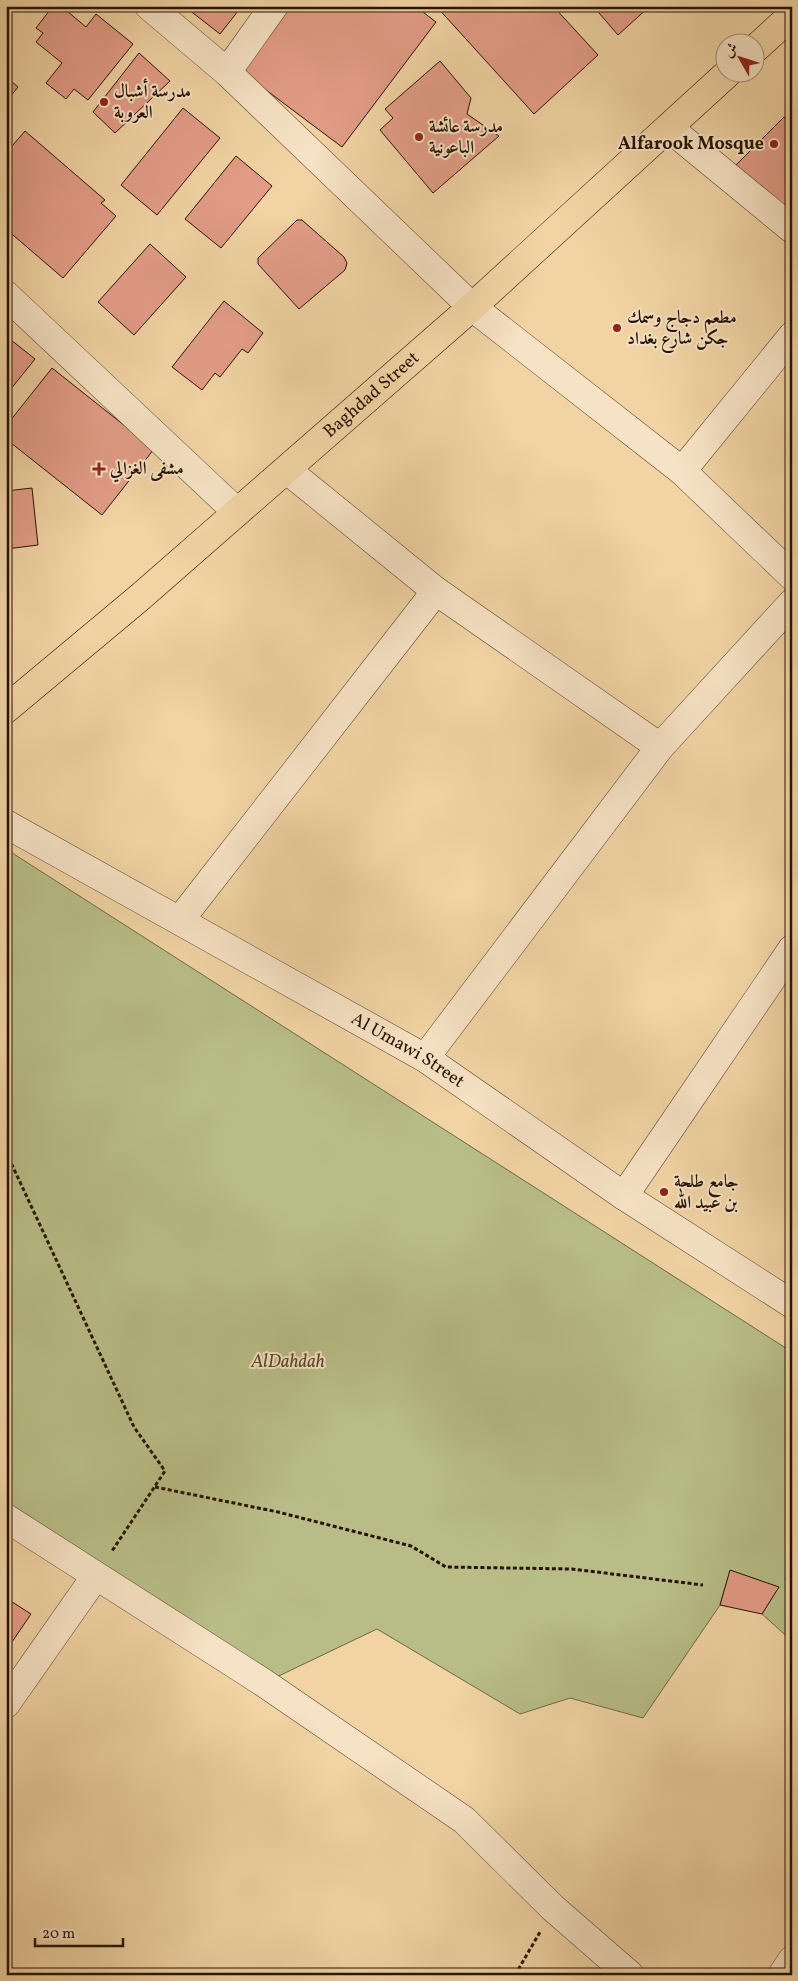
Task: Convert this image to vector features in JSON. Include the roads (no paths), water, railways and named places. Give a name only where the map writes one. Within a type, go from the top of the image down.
[{"type":"main road","points":[[766,39],[792,15]]},
{"type":"main road","name":"Baghdad Street","points":[[10,701],[139,598],[287,470],[472,306],[719,82]]},
{"type":"street","points":[[149,6],[227,72],[472,306],[682,471],[792,576]]},
{"type":"street","points":[[227,72],[274,6]]},
{"type":"street","points":[[669,128],[792,229]]},
{"type":"street","points":[[6,295],[237,512]]},
{"type":"street","points":[[682,471],[792,336]]},
{"type":"street","points":[[287,470],[436,591],[660,747]]},
{"type":"street","points":[[180,920],[436,591]]},
{"type":"street","points":[[425,1058],[660,747],[792,603]]},
{"type":"street","name":"Al Umawi Street","points":[[6,824],[425,1058],[624,1196],[792,1304]]},
{"type":"street","points":[[624,1196],[792,949]]},
{"type":"street","points":[[6,1518],[95,1577],[264,1683],[464,1820],[553,1908],[630,1975]]},
{"type":"street","points":[[6,1704],[95,1577]]},
{"type":"street","points":[[782,1975],[792,1960]]},
{"type":"place","name":"مدرسة أشبال العروبة","points":[[104,102]]},
{"type":"place","name":"مدرسة عائشة الباعونية","points":[[419,137]]},
{"type":"place","name":"Alfarook Mosque","points":[[774,144]]},
{"type":"place","name":"مطعم دجاج وسمك جكن شارع بغداد","points":[[617,328]]},
{"type":"place","name":"مشفى الغزالي","points":[[99,469]]},
{"type":"place","name":"جامع طلحة بن عبيد الله","points":[[664,1192]]},
{"type":"park label","name":"AlDahdah","points":[[288,1362]]}]
